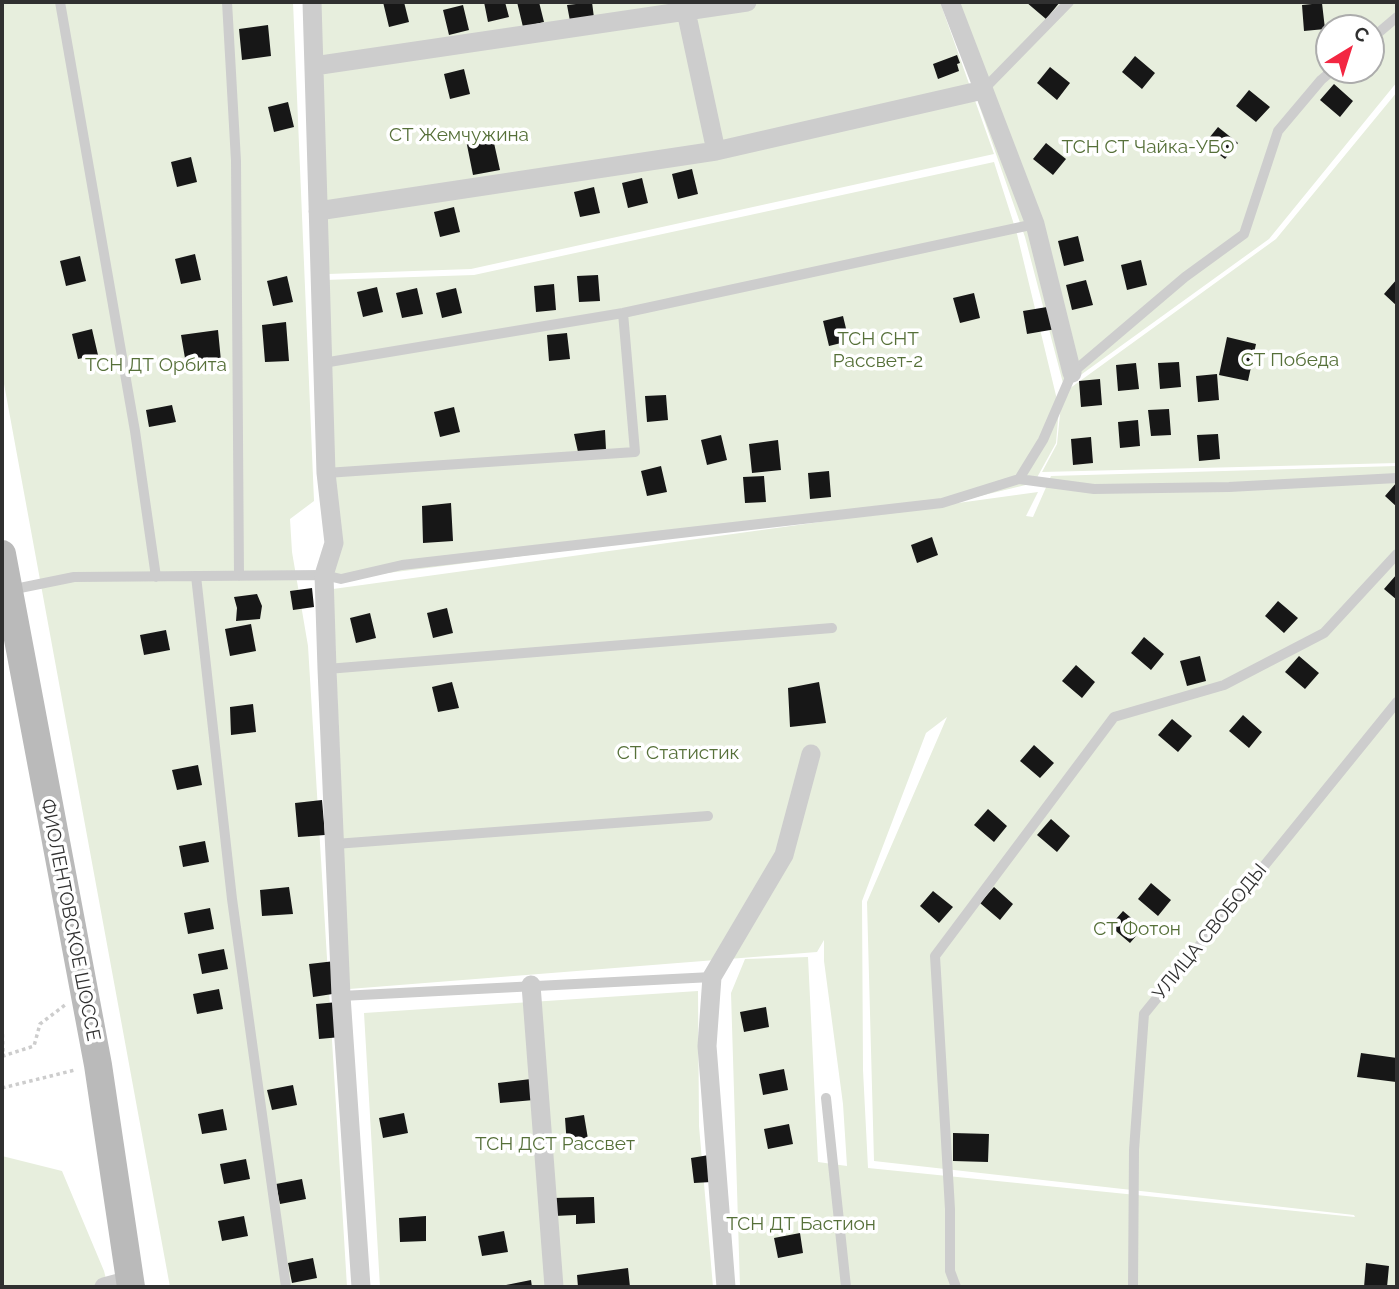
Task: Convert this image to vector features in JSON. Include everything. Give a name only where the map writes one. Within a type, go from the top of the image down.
[{"type":"main road","name":"ФИОЛЕНТОВСКОЕ ШОССЕ","points":[[2,554],[98,1065],[122,1285]]},
{"type":"street","points":[[312,2],[326,473],[334,543],[324,575],[327,669],[341,996],[361,1287]]},
{"type":"street","points":[[314,66],[747,2]]},
{"type":"street","points":[[950,2],[1035,224],[1072,373]]},
{"type":"street","points":[[686,11],[716,151]]},
{"type":"street","points":[[318,211],[716,151],[983,90]]},
{"type":"street","points":[[726,1287],[707,1046],[712,977],[784,855],[811,754]]},
{"type":"street","points":[[531,985],[554,1287]]},
{"type":"lane","points":[[60,2],[135,432],[156,577]]},
{"type":"lane","points":[[227,2],[236,161],[239,576]]},
{"type":"lane","points":[[983,90],[1069,2]]},
{"type":"lane","points":[[1019,479],[1043,440],[1072,373],[1185,277],[1244,234],[1278,131],[1318,84]]},
{"type":"lane","points":[[323,363],[623,313],[1035,224]]},
{"type":"lane","points":[[326,473],[635,452],[623,313]]},
{"type":"lane","points":[[9,590],[74,577],[324,575],[341,579],[402,565],[942,503],[1019,479],[1094,489],[1229,487],[1397,478]]},
{"type":"lane","points":[[956,1287],[950,1271],[950,1209],[934,956],[1114,717],[1224,685],[1324,634],[1397,554]]},
{"type":"lane","points":[[196,576],[232,899],[286,1287]]},
{"type":"lane","points":[[327,669],[832,628]]},
{"type":"lane","name":"УЛИЦА СВОБОДЫ","points":[[1133,1287],[1134,1150],[1143,1014],[1397,702]]},
{"type":"lane","points":[[335,844],[708,816]]},
{"type":"lane","points":[[341,996],[712,977]]},
{"type":"lane","points":[[826,1098],[846,1287]]},
{"type":"path","points":[[2,1020],[3,1056],[34,1046],[40,1024],[83,991]]},
{"type":"path","points":[[2,1088],[98,1065]]},
{"type":"green space","name":"ТСН ДТ Орбита","points":[[2,2],[293,2],[314,501],[290,519],[292,552],[308,646],[347,1287],[170,1287],[2,373]]},
{"type":"green space","name":"СТ Жемчужина","points":[[319,2],[940,2],[994,154],[471,269],[328,274]]},
{"type":"green space","name":"ТСН СТ Чайка-УБО","points":[[943,2],[1397,2],[1397,82],[1269,239],[1064,387],[1025,237]]},
{"type":"green space","name":"СТ Победа","points":[[1397,92],[1397,463],[1042,472],[1057,444],[1062,394],[1276,239]]},
{"type":"green space","name":"ТСН СНТ Рассвет-2","points":[[994,162],[1017,234],[1059,408],[1056,443],[1034,483],[959,501],[340,579],[328,576],[324,280],[474,275]]},
{"type":"green space","points":[[1397,466],[1397,1287],[740,1287],[731,993],[745,959],[808,957],[818,1162],[847,1166],[843,1104],[824,961],[824,940],[817,952],[349,989],[333,589],[1038,492],[1026,516],[1033,517],[1051,476]],"holes":[[[947,717],[867,902],[874,1161],[1355,1217],[868,1168],[863,1070],[862,901],[926,733]]]},
{"type":"green space","name":"ТСН ДСТ Рассвет","points":[[698,991],[699,1126],[713,1287],[380,1287],[364,1013]]},
{"type":"green space","points":[[2,1156],[62,1171],[104,1271],[108,1287],[2,1287]]},
{"type":"building","points":[[383,2],[404,2],[409,22],[389,27]]},
{"type":"building","points":[[484,2],[505,2],[509,17],[488,22]]},
{"type":"building","points":[[517,2],[539,2],[544,22],[523,27]]},
{"type":"building","points":[[592,2],[594,18],[570,21],[567,5]]},
{"type":"building","points":[[1026,2],[1060,2],[1046,19]]},
{"type":"building","points":[[1322,3],[1323,14],[1315,14],[1315,30],[1304,31],[1302,5]]},
{"type":"building","points":[[463,5],[469,30],[449,35],[443,10]]},
{"type":"building","points":[[268,25],[271,56],[242,60],[239,29]]},
{"type":"building","points":[[957,55],[959,71],[938,79],[933,64]]},
{"type":"building","points":[[1135,56],[1155,73],[1142,89],[1122,72]]},
{"type":"building","points":[[1050,67],[1070,83],[1057,100],[1037,83]]},
{"type":"building","points":[[464,69],[470,94],[450,99],[444,74]]},
{"type":"building","points":[[1334,84],[1353,101],[1340,117],[1320,100]]},
{"type":"building","points":[[1249,90],[1270,107],[1256,122],[1236,106]]},
{"type":"building","points":[[288,102],[294,127],[274,132],[268,107]]},
{"type":"building","points":[[1218,127],[1238,143],[1225,159],[1205,143]]},
{"type":"building","points":[[492,134],[500,170],[473,175],[466,140]]},
{"type":"building","points":[[1046,143],[1066,159],[1053,175],[1033,159]]},
{"type":"building","points":[[191,157],[197,182],[177,187],[171,162]]},
{"type":"building","points":[[692,169],[698,194],[678,199],[672,174]]},
{"type":"building","points":[[642,178],[648,203],[628,208],[622,183]]},
{"type":"building","points":[[594,187],[600,213],[580,217],[574,192]]},
{"type":"building","points":[[454,207],[460,232],[440,237],[434,212]]},
{"type":"building","points":[[1078,236],[1084,261],[1064,266],[1058,241]]},
{"type":"building","points":[[195,254],[201,280],[181,284],[175,259]]},
{"type":"building","points":[[80,256],[86,281],[66,286],[60,261]]},
{"type":"building","points":[[1141,260],[1147,285],[1127,290],[1121,265]]},
{"type":"building","points":[[598,275],[600,301],[579,302],[577,276]]},
{"type":"building","points":[[287,276],[293,302],[273,306],[267,281]]},
{"type":"building","points":[[1397,279],[1397,306],[1384,294]]},
{"type":"building","points":[[1086,280],[1093,305],[1072,310],[1066,285]]},
{"type":"building","points":[[554,284],[556,310],[536,312],[534,286]]},
{"type":"building","points":[[377,287],[383,312],[363,317],[357,292]]},
{"type":"building","points":[[417,288],[423,314],[402,318],[396,293]]},
{"type":"building","points":[[456,288],[462,313],[442,318],[436,293]]},
{"type":"building","points":[[974,293],[980,318],[960,323],[953,298]]},
{"type":"building","points":[[1053,306],[1056,329],[1027,334],[1023,311]]},
{"type":"building","points":[[843,316],[849,341],[829,346],[823,321]]},
{"type":"building","points":[[286,322],[289,361],[265,362],[262,325]]},
{"type":"building","points":[[92,329],[98,355],[78,359],[72,334]]},
{"type":"building","points":[[218,330],[221,361],[186,364],[181,335]]},
{"type":"building","points":[[567,333],[570,359],[549,361],[547,335]]},
{"type":"building","points":[[1227,337],[1256,344],[1248,381],[1219,375]]},
{"type":"building","points":[[1179,362],[1181,387],[1160,389],[1158,363]]},
{"type":"building","points":[[1136,363],[1139,389],[1118,391],[1116,365]]},
{"type":"building","points":[[1217,374],[1219,400],[1198,402],[1196,376]]},
{"type":"building","points":[[1100,379],[1102,405],[1081,407],[1079,381]]},
{"type":"building","points":[[666,395],[668,420],[647,422],[645,396]]},
{"type":"building","points":[[172,405],[176,422],[149,427],[146,410]]},
{"type":"building","points":[[454,407],[460,432],[440,437],[434,412]]},
{"type":"building","points":[[1169,409],[1171,435],[1151,436],[1148,410]]},
{"type":"building","points":[[1138,420],[1140,446],[1120,448],[1118,422]]},
{"type":"building","points":[[605,430],[606,450],[578,452],[574,434]]},
{"type":"building","points":[[1218,434],[1220,459],[1199,461],[1197,435]]},
{"type":"building","points":[[721,435],[727,460],[707,465],[701,440]]},
{"type":"building","points":[[1091,437],[1093,463],[1073,465],[1071,439]]},
{"type":"building","points":[[778,440],[781,470],[752,473],[749,444]]},
{"type":"building","points":[[661,466],[667,492],[647,496],[641,471]]},
{"type":"building","points":[[829,471],[831,497],[810,499],[808,473]]},
{"type":"building","points":[[764,476],[766,502],[745,503],[743,477]]},
{"type":"building","points":[[1397,482],[1397,507],[1385,496]]},
{"type":"building","points":[[451,503],[453,541],[423,543],[422,506]]},
{"type":"building","points":[[932,537],[938,555],[917,563],[911,545]]},
{"type":"building","points":[[1397,574],[1397,600],[1384,589]]},
{"type":"building","points":[[312,588],[314,607],[293,610],[290,591]]},
{"type":"building","points":[[257,594],[262,606],[260,619],[236,621],[234,597]]},
{"type":"building","points":[[1278,601],[1298,618],[1284,633],[1265,616]]},
{"type":"building","points":[[447,608],[453,633],[433,638],[427,613]]},
{"type":"building","points":[[370,613],[376,638],[356,643],[350,618]]},
{"type":"building","points":[[251,624],[256,651],[230,656],[225,629]]},
{"type":"building","points":[[166,630],[170,650],[144,655],[140,635]]},
{"type":"building","points":[[1144,637],[1164,654],[1151,670],[1131,653]]},
{"type":"building","points":[[1200,656],[1206,681],[1187,686],[1180,661]]},
{"type":"building","points":[[1299,656],[1319,673],[1305,689],[1285,672]]},
{"type":"building","points":[[1076,665],[1095,682],[1082,698],[1062,681]]},
{"type":"building","points":[[452,682],[459,708],[438,712],[432,687]]},
{"type":"building","points":[[819,682],[826,723],[790,727],[788,688]]},
{"type":"building","points":[[253,704],[256,732],[231,735],[230,707]]},
{"type":"building","points":[[1243,715],[1262,732],[1249,748],[1229,731]]},
{"type":"building","points":[[1172,719],[1192,736],[1178,752],[1158,735]]},
{"type":"building","points":[[1034,745],[1054,763],[1040,778],[1020,761]]},
{"type":"building","points":[[198,765],[202,785],[177,790],[172,770]]},
{"type":"building","points":[[322,800],[325,835],[298,837],[295,803]]},
{"type":"building","points":[[988,809],[1007,826],[994,842],[974,825]]},
{"type":"building","points":[[1051,819],[1070,836],[1057,852],[1037,835]]},
{"type":"building","points":[[205,841],[209,862],[183,867],[179,846]]},
{"type":"building","points":[[1151,883],[1171,900],[1158,916],[1138,899]]},
{"type":"building","points":[[289,887],[293,914],[262,916],[260,890]]},
{"type":"building","points":[[994,887],[1013,904],[1000,920],[980,903]]},
{"type":"building","points":[[933,891],[953,907],[939,923],[920,906]]},
{"type":"building","points":[[210,908],[214,929],[188,934],[184,913]]},
{"type":"building","points":[[1123,911],[1143,928],[1130,943],[1110,926]]},
{"type":"building","points":[[224,949],[228,969],[202,974],[198,954]]},
{"type":"building","points":[[335,961],[339,993],[313,997],[309,964]]},
{"type":"building","points":[[219,989],[223,1009],[197,1014],[193,994]]},
{"type":"building","points":[[338,1002],[341,1037],[319,1039],[316,1004]]},
{"type":"building","points":[[766,1007],[769,1027],[744,1032],[740,1012]]},
{"type":"building","points":[[1361,1053],[1397,1058],[1396,1082],[1357,1077]]},
{"type":"building","points":[[784,1069],[788,1090],[763,1095],[759,1074]]},
{"type":"building","points":[[531,1079],[534,1100],[500,1103],[498,1083]]},
{"type":"building","points":[[293,1085],[297,1105],[272,1110],[267,1090]]},
{"type":"building","points":[[223,1109],[227,1130],[202,1134],[198,1114]]},
{"type":"building","points":[[404,1113],[408,1133],[383,1138],[379,1118]]},
{"type":"building","points":[[584,1115],[589,1145],[567,1146],[565,1118]]},
{"type":"building","points":[[789,1124],[793,1144],[768,1149],[764,1129]]},
{"type":"building","points":[[953,1133],[989,1134],[988,1162],[953,1161]]},
{"type":"building","points":[[709,1155],[711,1182],[694,1183],[691,1158]]},
{"type":"building","points":[[246,1159],[250,1179],[224,1184],[220,1164]]},
{"type":"building","points":[[302,1179],[306,1199],[280,1204],[276,1184]]},
{"type":"building","points":[[594,1197],[595,1223],[576,1224],[576,1215],[554,1216],[553,1198]]},
{"type":"building","points":[[244,1216],[248,1236],[222,1241],[218,1221]]},
{"type":"building","points":[[426,1216],[426,1241],[400,1242],[399,1218]]},
{"type":"building","points":[[504,1231],[508,1252],[482,1256],[478,1236]]},
{"type":"building","points":[[800,1233],[803,1253],[778,1258],[774,1238]]},
{"type":"building","points":[[313,1258],[317,1278],[292,1283],[288,1263]]},
{"type":"building","points":[[1366,1263],[1389,1266],[1387,1287],[1364,1287]]},
{"type":"building","points":[[628,1268],[630,1287],[578,1287],[577,1275]]},
{"type":"building","points":[[531,1280],[532,1287],[506,1287],[506,1285]]},
{"type":"park label","name":"СТ Статистик","points":[[678,753]]},
{"type":"park label","name":"СТ Фотон","points":[[1137,929]]},
{"type":"park label","name":"ТСН ДТ Бастион","points":[[801,1224]]}]
